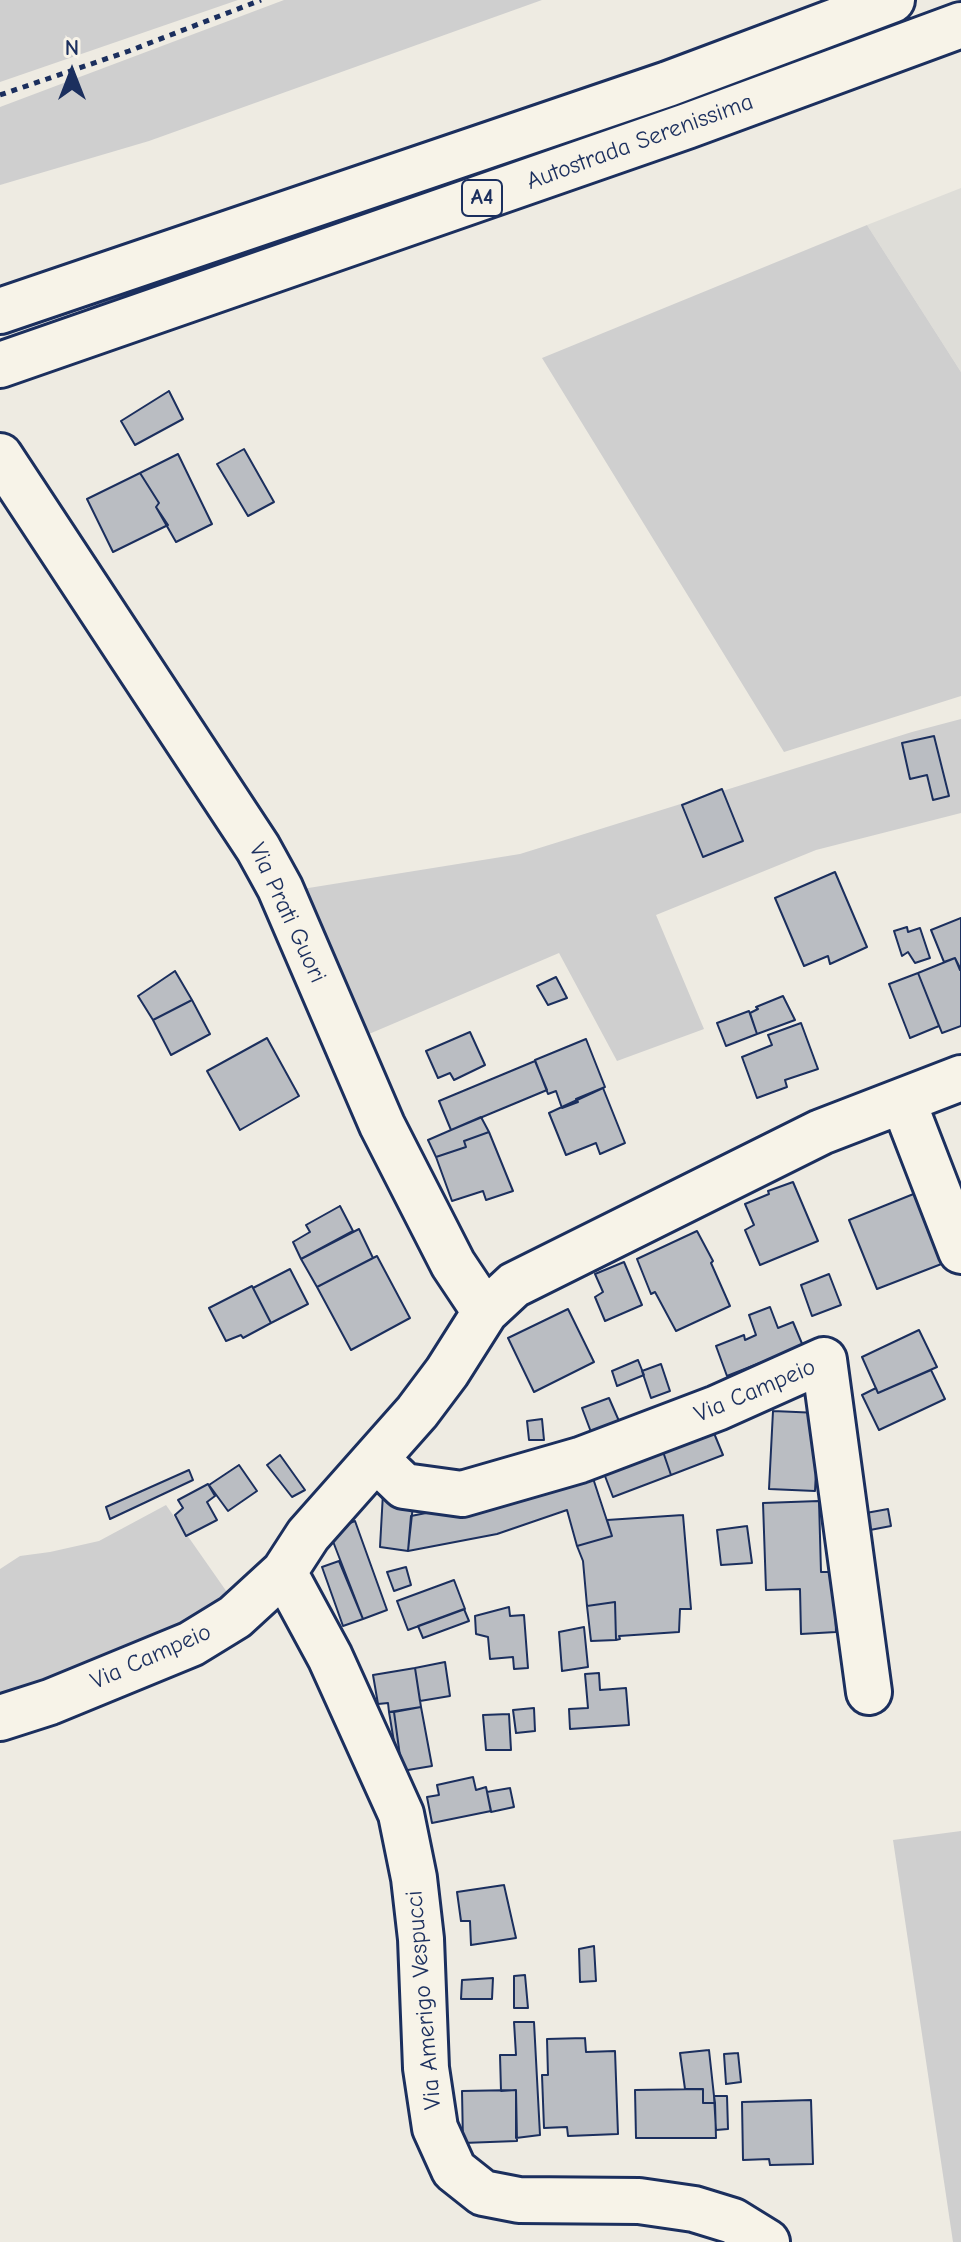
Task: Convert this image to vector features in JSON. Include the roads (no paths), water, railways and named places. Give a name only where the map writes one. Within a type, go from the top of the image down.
[{"type":"main road","name":"Autostrada Serenissima","points":[[0,311],[668,84],[892,0]]},
{"type":"main road","name":"Autostrada Serenissima","points":[[0,365],[687,126],[961,25]]},
{"type":"main road","name":"Via Prati Guori","points":[[0,456],[258,848],[280,888],[382,1125],[453,1264],[485,1312]]},
{"type":"main road","name":"Via Campeio","points":[[0,1718],[50,1702],[191,1644],[235,1617],[284,1572],[308,1535],[417,1412],[485,1312],[514,1285],[821,1132],[961,1078]]},
{"type":"main road","points":[[903,1101],[961,1251]]},
{"type":"main road","name":"Via Campeio","points":[[376,1459],[404,1486],[462,1494],[580,1460],[717,1408],[824,1360],[869,1692]]},
{"type":"main road","name":"Via Amerigo Vespucci","points":[[284,1572],[330,1657],[401,1814],[414,1878],[421,1939],[426,2068],[435,2128],[454,2170],[483,2193],[519,2200],[639,2201],[694,2209],[733,2221],[767,2242]]}]
